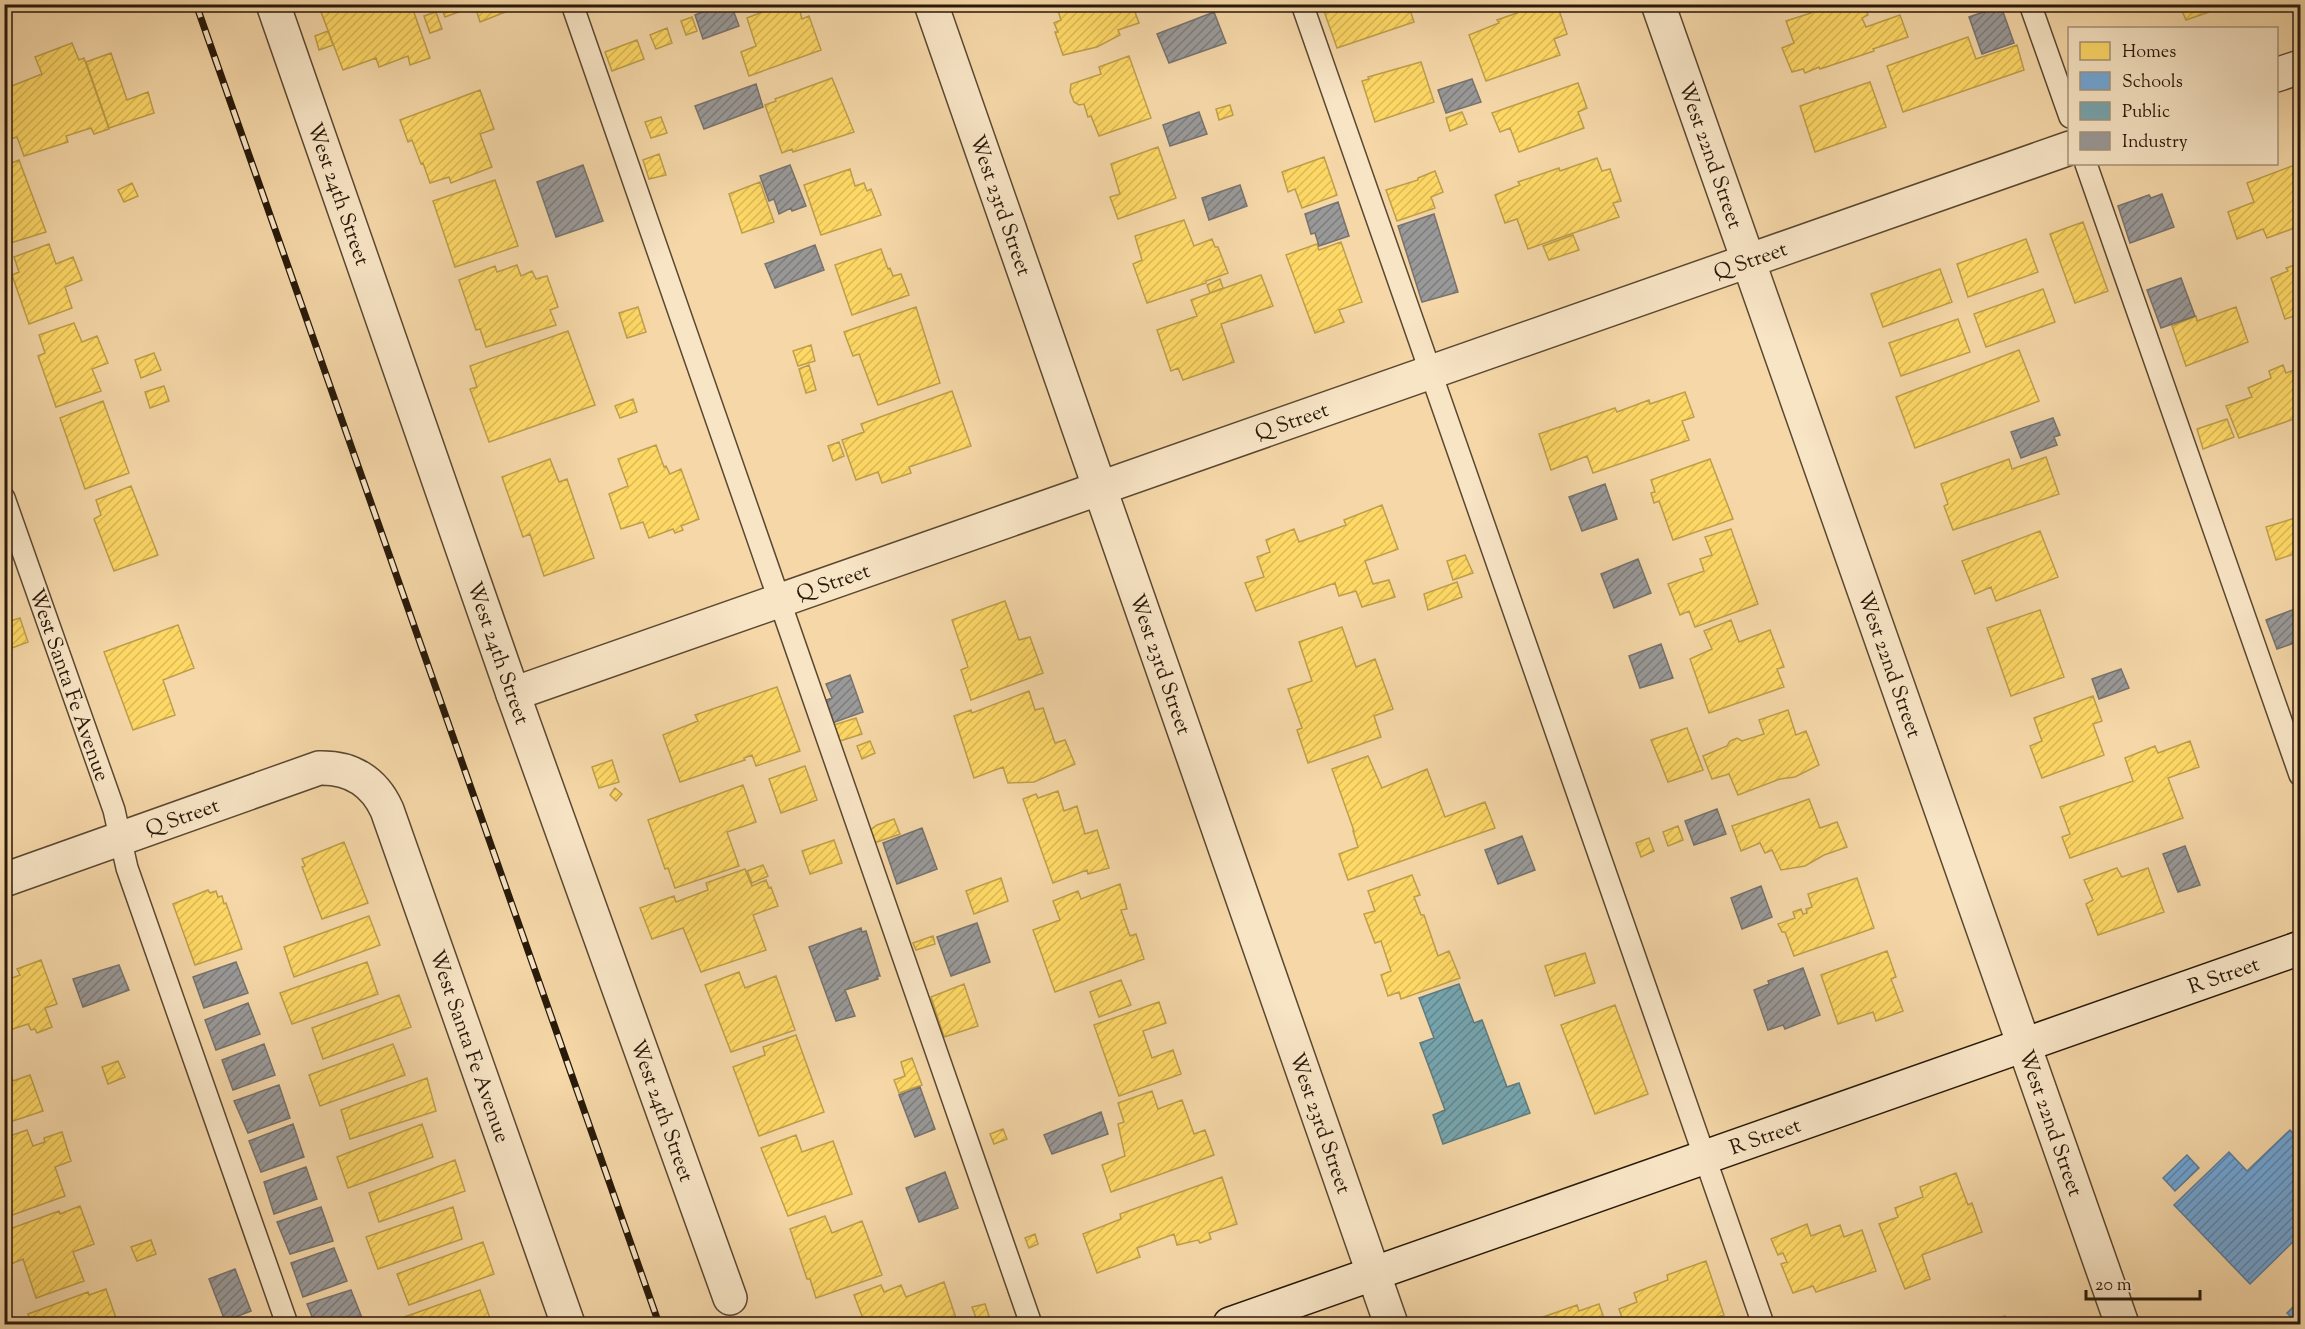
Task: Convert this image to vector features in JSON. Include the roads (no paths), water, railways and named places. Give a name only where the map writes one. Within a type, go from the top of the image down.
[{"type":"street","name":"West 24th Street","points":[[273,4],[513,694],[730,1298]]},
{"type":"street","name":"West 23rd Street","points":[[931,4],[1391,1324]]},
{"type":"street","name":"West 22nd Street","points":[[1658,4],[2122,1324]]},
{"type":"street","points":[[2278,75],[2301,67]]},
{"type":"street","name":"Q Street","points":[[513,694],[2068,149]]},
{"type":"street","name":"Q Street","points":[[4,880],[320,768],[341,769],[360,777]]},
{"type":"street","name":"West Santa Fe Avenue","points":[[360,777],[376,791],[387,810],[568,1324]]},
{"type":"street","name":"R Street","points":[[1230,1324],[2301,948]]},
{"type":"lane","points":[[572,4],[1031,1324]]},
{"type":"lane","points":[[1302,4],[1763,1324]]},
{"type":"lane","points":[[2030,4],[2068,111]]},
{"type":"lane","points":[[2086,165],[2301,775]]},
{"type":"lane","name":"West Santa Fe Avenue","points":[[4,498],[114,810],[127,868],[287,1324]]},
{"type":"railway","points":[[196,4],[659,1324]]}]
